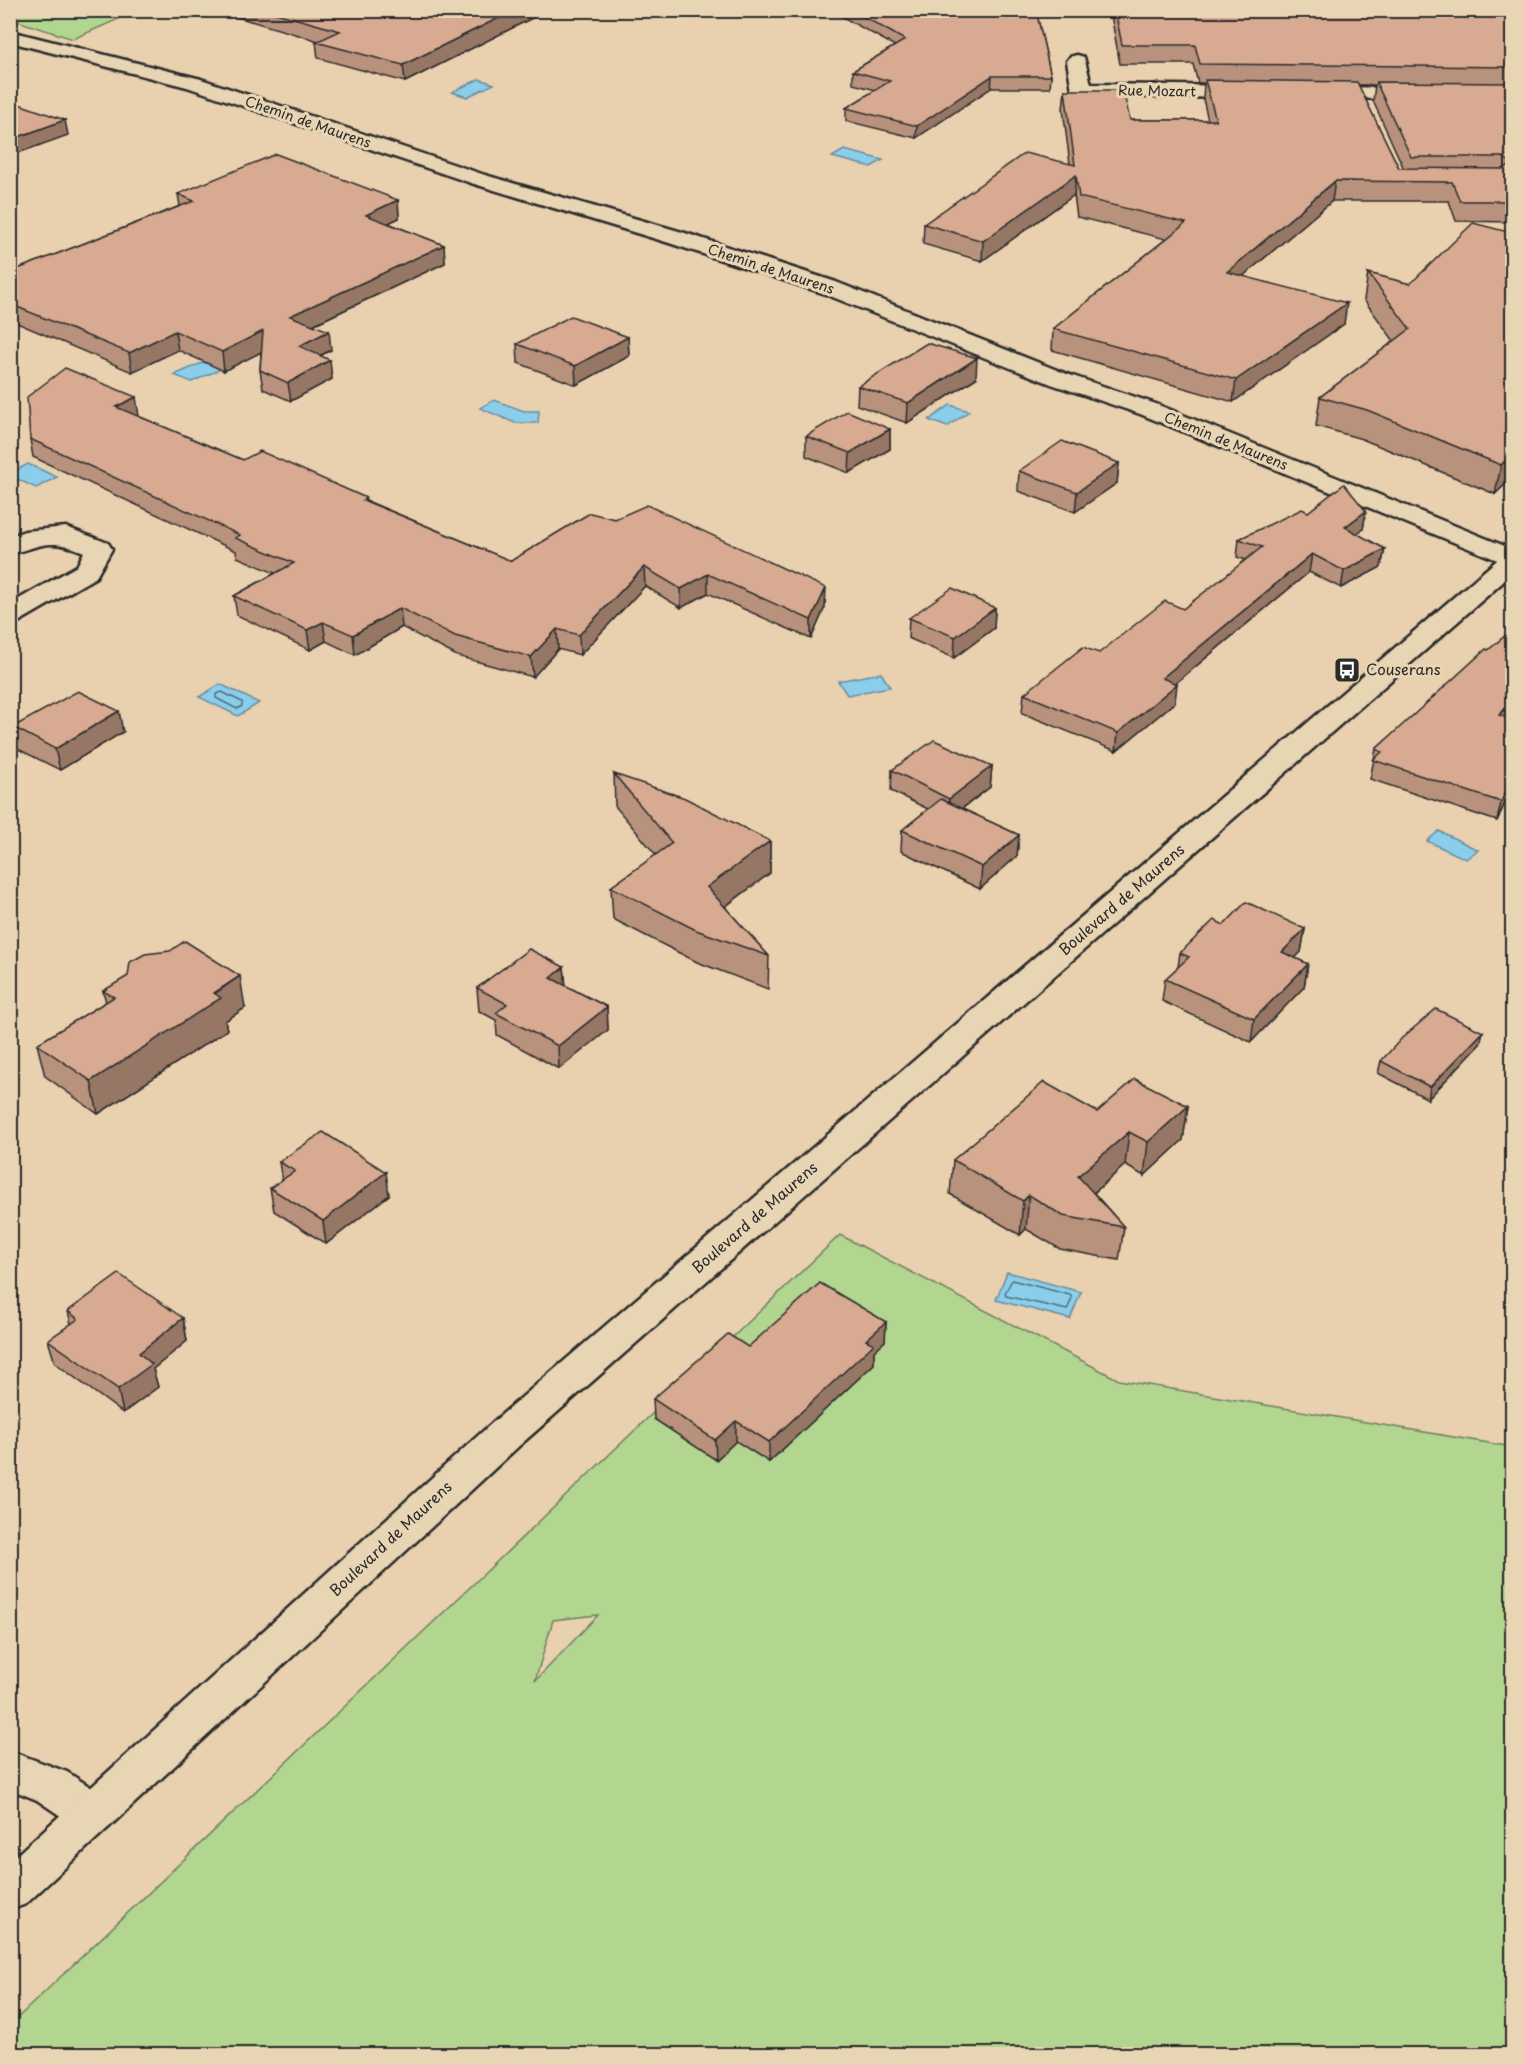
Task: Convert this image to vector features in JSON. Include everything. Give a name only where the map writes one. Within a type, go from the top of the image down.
[{"type":"street","name":"Chemin de Maurens","points":[[10,36],[194,83],[478,179],[674,237],[828,287],[1059,379],[1148,409],[1512,560]]},
{"type":"street","name":"Rue Mozart","points":[[1077,62],[1082,90],[1268,93]]},
{"type":"street","points":[[1302,93],[1442,94]]},
{"type":"street","points":[[10,615],[87,571],[99,549],[66,535],[18,542]]},
{"type":"street","name":"Boulevard de Maurens","points":[[10,1890],[515,1426],[1512,560]]},
{"type":"street","points":[[10,1770],[52,1786],[93,1813]]},
{"type":"green space","points":[[11,10],[137,11],[73,39],[11,19]]},
{"type":"green space","points":[[840,1235],[1119,1380],[1512,1447],[1512,2054],[11,2054],[11,2024]],"holes":[[[598,1615],[535,1681],[553,1620]]]},
{"type":"water","points":[[479,79],[494,84],[467,97],[452,92]]},
{"type":"water","points":[[844,150],[883,160],[871,167],[832,157]]},
{"type":"water","points":[[209,360],[225,367],[192,382],[174,375]]},
{"type":"water","points":[[494,400],[524,411],[539,411],[538,423],[515,423],[480,408]]},
{"type":"water","points":[[950,405],[969,411],[947,427],[929,420]]},
{"type":"water","points":[[28,464],[57,477],[36,488],[11,476],[11,473]]},
{"type":"water","points":[[881,673],[890,687],[847,695],[838,681]]},
{"type":"water","points":[[220,684],[259,703],[238,716],[199,697]]},
{"type":"water","points":[[1439,831],[1478,850],[1466,859],[1427,841]]},
{"type":"water","points":[[1007,1272],[1081,1292],[1070,1319],[996,1300]]},
{"type":"building","points":[[265,10],[515,10],[403,65],[316,42],[340,31]]},
{"type":"building","points":[[852,10],[1036,10],[1051,76],[992,76],[917,126],[846,108],[890,81],[853,71],[905,40]]},
{"type":"building","points":[[1115,10],[1512,10],[1512,67],[1200,64],[1195,45],[1122,45]]},
{"type":"building","points":[[1205,80],[1357,82],[1399,168],[1503,169],[1512,164],[1512,201],[1460,201],[1452,182],[1335,181],[1227,272],[1347,303],[1236,380],[1053,329],[1186,223],[1079,197],[1076,175],[983,241],[924,224],[1025,153],[1075,165],[1065,90],[1123,90],[1130,120],[1216,120]]},
{"type":"building","points":[[1376,82],[1512,83],[1512,164],[1503,157],[1411,157]]},
{"type":"building","points":[[10,101],[65,120],[10,140]]},
{"type":"building","points":[[276,154],[398,200],[366,215],[444,245],[290,316],[329,331],[299,346],[330,360],[288,383],[260,370],[263,331],[222,352],[175,331],[129,353],[10,304],[10,272],[194,201],[178,194]]},
{"type":"building","points":[[1473,223],[1512,233],[1512,454],[1501,465],[1367,410],[1320,397],[1410,329],[1368,273],[1410,284]]},
{"type":"building","points":[[571,316],[628,337],[575,366],[517,344]]},
{"type":"building","points":[[927,343],[977,358],[908,403],[858,386]]},
{"type":"building","points":[[65,368],[136,397],[116,407],[243,460],[260,451],[366,498],[363,500],[511,561],[590,513],[615,519],[647,505],[826,588],[811,620],[708,574],[681,589],[644,567],[579,635],[557,629],[531,657],[455,636],[400,608],[353,635],[323,622],[307,630],[234,596],[294,563],[235,538],[240,535],[30,439],[27,397]]},
{"type":"building","points":[[847,411],[890,429],[850,453],[806,436]]},
{"type":"building","points":[[1062,441],[1119,463],[1077,492],[1019,471]]},
{"type":"building","points":[[1344,484],[1366,511],[1345,527],[1385,549],[1344,571],[1312,554],[1162,678],[1177,684],[1118,733],[1024,694],[1083,647],[1099,653],[1165,601],[1183,609],[1262,547],[1239,539],[1302,509],[1308,512]]},
{"type":"building","points":[[952,588],[995,608],[955,637],[909,618]]},
{"type":"building","points":[[1512,630],[1512,702],[1499,715],[1512,720],[1512,777],[1501,802],[1373,760],[1382,752],[1376,749],[1486,649],[1488,650]]},
{"type":"building","points":[[78,691],[119,711],[55,749],[13,727]]},
{"type":"building","points":[[934,740],[992,766],[949,799],[892,770]]},
{"type":"building","points":[[614,774],[685,798],[770,841],[707,887],[769,956],[696,930],[611,887],[672,843]]},
{"type":"building","points":[[941,799],[1019,835],[982,867],[902,830]]},
{"type":"building","points":[[1246,902],[1305,929],[1282,952],[1308,964],[1254,1019],[1165,979],[1189,957],[1180,953],[1214,920],[1224,925]]},
{"type":"building","points":[[185,941],[240,976],[214,993],[221,998],[91,1081],[37,1044],[114,997],[103,991],[128,976],[130,962],[145,954],[170,951]]},
{"type":"building","points":[[529,949],[564,967],[551,978],[607,1007],[558,1046],[496,1013],[507,1004],[477,988]]},
{"type":"building","points":[[1436,1009],[1483,1032],[1430,1087],[1381,1061],[1402,1038]]},
{"type":"building","points":[[1135,1079],[1188,1106],[1148,1142],[1129,1132],[1078,1176],[1124,1227],[1063,1216],[1029,1195],[1023,1201],[953,1160],[1044,1082],[1097,1112]]},
{"type":"building","points":[[323,1132],[386,1172],[323,1221],[270,1188],[295,1171],[279,1162]]},
{"type":"building","points":[[119,1274],[183,1318],[139,1353],[152,1364],[118,1389],[48,1340],[78,1319],[68,1311]]},
{"type":"building","points":[[820,1283],[886,1322],[866,1340],[874,1344],[769,1442],[736,1421],[715,1440],[653,1399],[728,1334],[748,1347]]},
{"type":"place","name":"Couserans","points":[[1347,670]]}]
